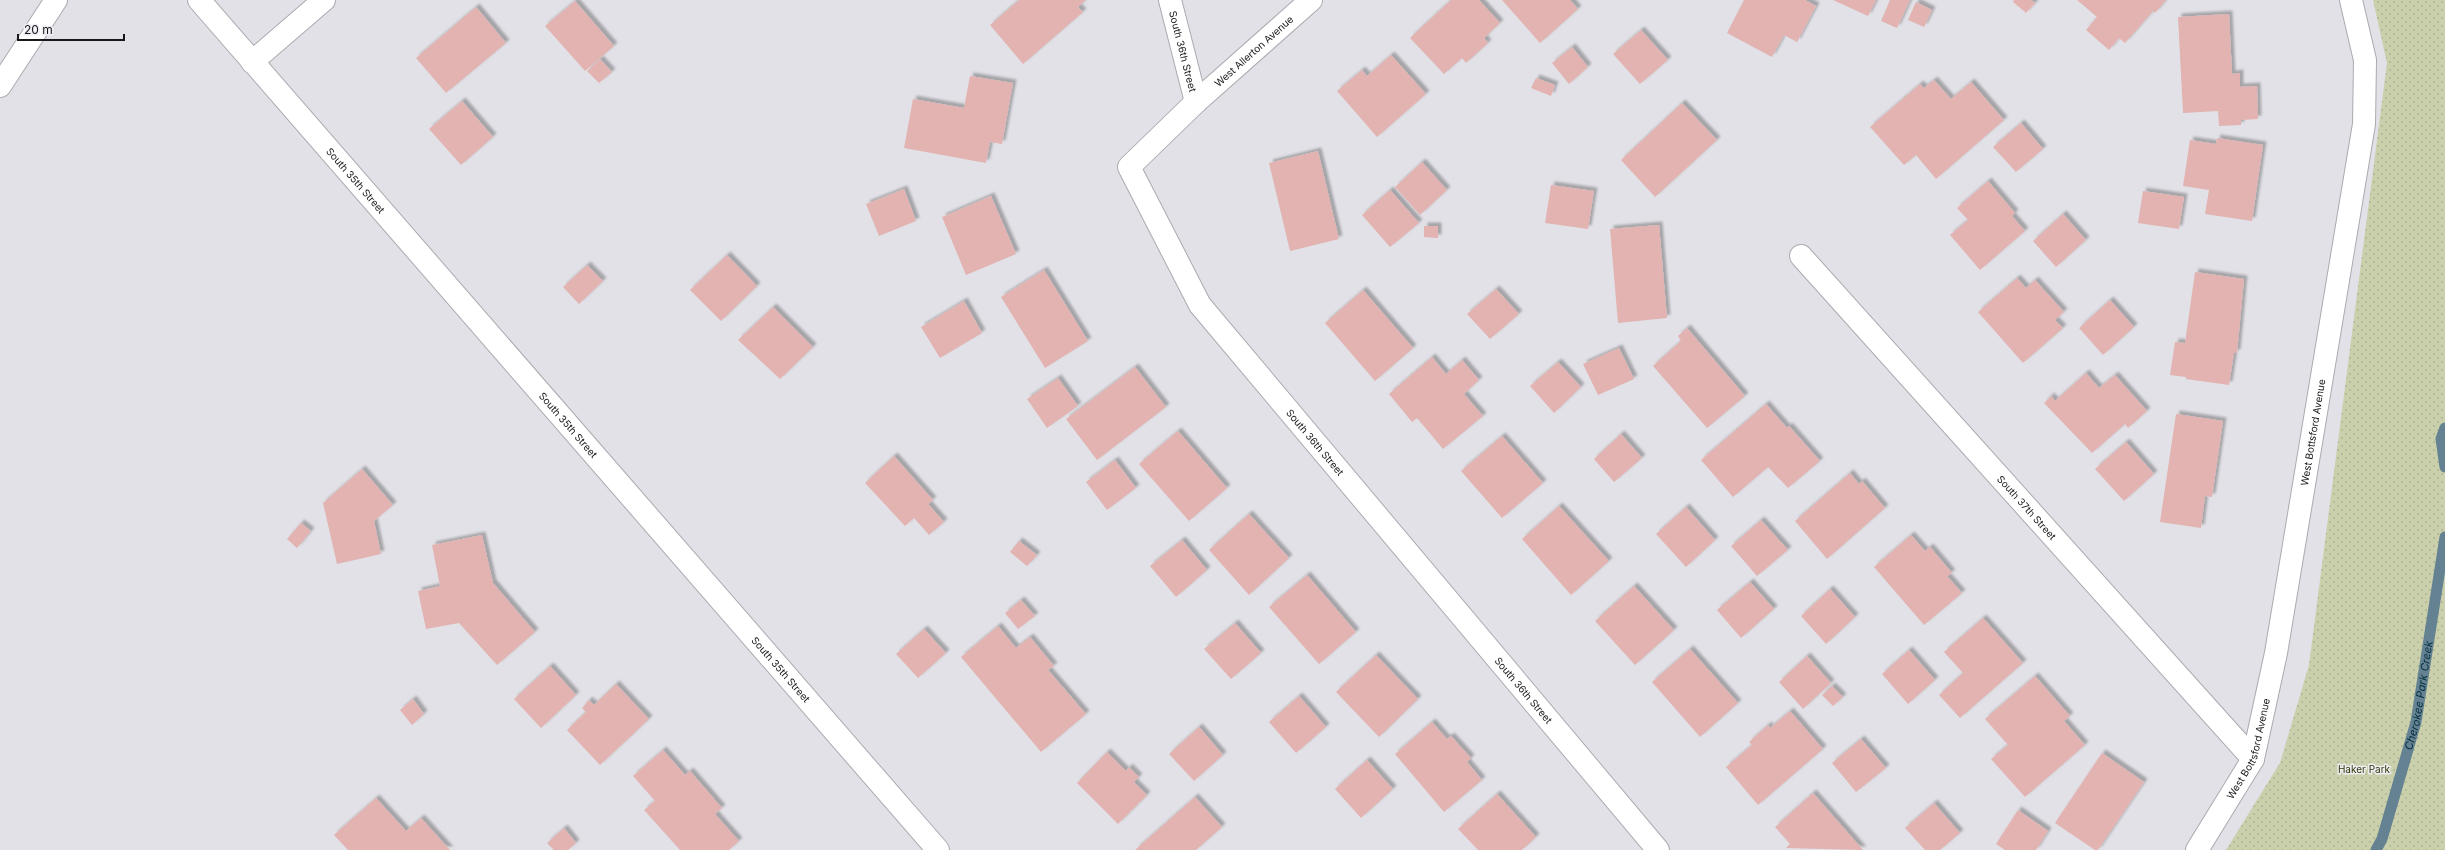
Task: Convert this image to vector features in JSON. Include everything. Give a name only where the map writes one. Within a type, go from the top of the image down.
[{"type":"main road","points":[[0,86],[56,0]]},
{"type":"main road","name":"South 35th Street","points":[[199,0],[938,850]]},
{"type":"main road","points":[[252,62],[324,0]]},
{"type":"main road","name":"South 36th Street","points":[[1170,0],[1196,102],[1129,167],[1200,305],[1658,850]]},
{"type":"main road","name":"West Allerton Avenue","points":[[1196,102],[1311,0]]},
{"type":"main road","name":"West Bottsford Avenue","points":[[2197,850],[2253,759],[2276,653],[2364,124],[2365,60],[2351,0]]},
{"type":"main road","name":"South 37th Street","points":[[1800,256],[2253,759]]},
{"type":"green space","name":"Haker Park","points":[[2373,0],[2445,0],[2445,850],[2226,850],[2280,763],[2309,665],[2387,63]]},
{"type":"building","points":[[1019,0],[1086,0],[1078,7],[1083,12],[1023,64],[990,25]]},
{"type":"building","points":[[1451,0],[1479,0],[1500,23],[1484,38],[1488,43],[1466,63],[1462,58],[1444,74],[1410,38]]},
{"type":"building","points":[[1502,0],[1570,0],[1578,9],[1540,43]]},
{"type":"building","points":[[1744,0],[1805,0],[1816,6],[1797,42],[1784,35],[1772,57],[1727,33]]},
{"type":"building","points":[[1833,0],[1876,0],[1868,16]]},
{"type":"building","points":[[1890,0],[1910,0],[1897,28],[1881,21]]},
{"type":"building","points":[[2014,0],[2031,0],[2035,3],[2026,13],[2013,2]]},
{"type":"building","points":[[2077,0],[2166,0],[2155,13],[2153,11],[2125,43],[2119,38],[2109,50],[2086,30],[2097,17]]},
{"type":"building","points":[[575,1],[614,46],[585,71],[545,26]]},
{"type":"building","points":[[1916,2],[1932,10],[1924,27],[1908,20]]},
{"type":"building","points":[[476,7],[506,43],[446,93],[416,58]]},
{"type":"building","points":[[2229,14],[2232,74],[2240,73],[2240,87],[2257,86],[2258,119],[2241,120],[2241,125],[2219,126],[2218,111],[2183,113],[2178,17]]},
{"type":"building","points":[[1641,30],[1668,60],[1640,84],[1613,54]]},
{"type":"building","points":[[1572,47],[1588,67],[1569,84],[1552,63]]},
{"type":"building","points":[[1391,55],[1426,94],[1377,137],[1337,91],[1362,70],[1367,76]]},
{"type":"building","points":[[600,59],[612,72],[599,83],[587,71]]},
{"type":"building","points":[[970,76],[1013,83],[1002,144],[990,142],[986,163],[904,148],[913,99],[964,108]]},
{"type":"building","points":[[1536,78],[1555,85],[1551,96],[1531,88]]},
{"type":"building","points":[[1934,80],[1951,99],[1971,82],[2004,120],[1936,179],[1916,155],[1904,165],[1870,127],[1920,84],[1924,88]]},
{"type":"building","points":[[462,101],[493,137],[461,165],[429,129]]},
{"type":"building","points":[[1682,103],[1717,140],[1655,197],[1621,160]]},
{"type":"building","points":[[2021,123],[2043,149],[2016,172],[1993,147]]},
{"type":"building","points":[[2217,138],[2263,145],[2252,221],[2205,214],[2209,190],[2183,186],[2190,140],[2216,144]]},
{"type":"building","points":[[1318,151],[1339,239],[1290,251],[1269,163]]},
{"type":"building","points":[[1422,162],[1447,190],[1420,215],[1395,187]]},
{"type":"building","points":[[1988,181],[2015,213],[2012,216],[2025,231],[1980,270],[1950,235],[1968,220],[1957,208]]},
{"type":"building","points":[[1551,185],[1594,191],[1588,229],[1545,223]]},
{"type":"building","points":[[904,189],[916,221],[879,236],[866,204]]},
{"type":"building","points":[[1390,190],[1419,223],[1390,247],[1362,215]]},
{"type":"building","points":[[2143,191],[2184,197],[2179,229],[2138,223]]},
{"type":"building","points":[[991,196],[1016,254],[966,275],[942,217]]},
{"type":"building","points":[[2063,214],[2086,240],[2056,267],[2033,241]]},
{"type":"building","points":[[1659,225],[1667,318],[1618,323],[1610,229]]},
{"type":"building","points":[[1424,226],[1438,226],[1438,238],[1424,237]]},
{"type":"building","points":[[727,255],[757,286],[721,321],[690,290]]},
{"type":"building","points":[[587,265],[603,281],[579,304],[563,287]]},
{"type":"building","points":[[1044,270],[1088,341],[1045,368],[1001,297]]},
{"type":"building","points":[[2195,272],[2244,279],[2237,353],[2234,353],[2229,385],[2186,379],[2186,377],[2170,375],[2175,342],[2185,343]]},
{"type":"building","points":[[2017,278],[2026,288],[2035,280],[2064,312],[2055,320],[2063,328],[2023,363],[1978,312]]},
{"type":"building","points":[[1496,289],[1519,314],[1490,339],[1467,314]]},
{"type":"building","points":[[1363,290],[1413,348],[1375,381],[1325,323]]},
{"type":"building","points":[[2110,300],[2134,327],[2103,355],[2079,328]]},
{"type":"building","points":[[964,301],[982,333],[940,358],[921,327]]},
{"type":"building","points":[[773,307],[813,347],[780,379],[738,340]]},
{"type":"building","points":[[1687,328],[1745,396],[1707,428],[1653,366],[1681,341],[1678,336]]},
{"type":"building","points":[[1619,348],[1634,379],[1598,395],[1583,364]]},
{"type":"building","points":[[1432,357],[1446,374],[1462,360],[1479,380],[1464,394],[1483,416],[1443,449],[1417,418],[1412,422],[1389,394]]},
{"type":"building","points":[[1558,362],[1581,387],[1554,413],[1530,386]]},
{"type":"building","points":[[1135,367],[1166,407],[1097,460],[1066,419]]},
{"type":"building","points":[[2086,373],[2099,388],[2115,375],[2147,411],[2128,428],[2125,424],[2092,453],[2044,403],[2051,396],[2055,401]]},
{"type":"building","points":[[1058,378],[1078,406],[1047,428],[1027,399]]},
{"type":"building","points":[[1766,404],[1787,428],[1789,426],[1820,461],[1788,488],[1768,467],[1733,497],[1701,460]]},
{"type":"building","points":[[2176,414],[2223,421],[2212,497],[2205,496],[2201,528],[2160,522]]},
{"type":"building","points":[[1178,431],[1227,488],[1189,521],[1139,464]]},
{"type":"building","points":[[1621,434],[1642,458],[1614,482],[1594,459]]},
{"type":"building","points":[[1502,436],[1543,483],[1502,518],[1461,471]]},
{"type":"building","points":[[2126,442],[2154,474],[2124,501],[2095,469]]},
{"type":"building","points":[[894,456],[933,500],[928,504],[944,522],[929,535],[914,518],[905,526],[865,483]]},
{"type":"building","points":[[1115,460],[1136,488],[1107,510],[1086,482]]},
{"type":"building","points":[[362,469],[393,505],[374,521],[381,554],[337,564],[323,503]]},
{"type":"building","points":[[1850,473],[1859,484],[1862,481],[1885,508],[1827,559],[1795,521]]},
{"type":"building","points":[[1559,506],[1609,561],[1571,595],[1522,539]]},
{"type":"building","points":[[1686,507],[1715,540],[1686,567],[1656,534]]},
{"type":"building","points":[[1249,514],[1289,558],[1249,595],[1209,550]]},
{"type":"building","points":[[1761,520],[1788,550],[1757,576],[1731,546]]},
{"type":"building","points":[[301,523],[311,531],[297,548],[287,539]]},
{"type":"building","points":[[482,535],[493,583],[535,632],[497,665],[459,623],[426,629],[418,591],[440,586],[432,545]]},
{"type":"building","points":[[1911,535],[1925,551],[1930,547],[1952,573],[1947,576],[1962,593],[1924,625],[1874,567]]},
{"type":"building","points":[[1182,540],[1207,570],[1176,597],[1150,566]]},
{"type":"building","points":[[1019,541],[1037,555],[1027,566],[1010,552]]},
{"type":"building","points":[[1307,575],[1356,632],[1319,664],[1269,607]]},
{"type":"building","points":[[1750,582],[1774,609],[1741,638],[1717,610]]},
{"type":"building","points":[[1634,586],[1674,630],[1635,665],[1595,621]]},
{"type":"building","points":[[1830,589],[1855,617],[1826,644],[1801,616]]},
{"type":"building","points":[[1021,600],[1035,616],[1018,629],[1005,613]]},
{"type":"building","points":[[1983,618],[2023,663],[1960,718],[1939,695],[1963,673],[1944,652]]},
{"type":"building","points":[[1235,623],[1261,653],[1231,679],[1204,649]]},
{"type":"building","points":[[998,626],[1016,648],[1030,637],[1054,666],[1048,670],[1086,714],[1041,752],[961,657]]},
{"type":"building","points":[[924,629],[946,653],[918,678],[896,654]]},
{"type":"building","points":[[1690,649],[1738,703],[1700,737],[1652,682]]},
{"type":"building","points":[[1909,650],[1935,680],[1908,704],[1882,674]]},
{"type":"building","points":[[1376,655],[1418,699],[1379,737],[1336,692]]},
{"type":"building","points":[[1807,656],[1831,683],[1803,709],[1779,682]]},
{"type":"building","points":[[550,666],[576,695],[541,728],[514,699]]},
{"type":"building","points":[[2035,676],[2070,716],[2064,721],[2085,745],[2025,797],[1991,759],[2008,745],[1985,719]]},
{"type":"building","points":[[616,684],[649,719],[600,765],[567,730],[586,712],[582,708],[589,700],[594,705]]},
{"type":"building","points":[[1832,686],[1843,697],[1833,706],[1822,695]]},
{"type":"building","points":[[1299,696],[1326,727],[1296,753],[1269,722]]},
{"type":"building","points":[[413,699],[424,714],[412,725],[400,710]]},
{"type":"building","points":[[1790,711],[1823,749],[1758,805],[1726,767],[1752,745],[1749,742],[1768,725],[1770,728]]},
{"type":"building","points":[[1432,722],[1447,739],[1451,736],[1471,758],[1467,762],[1482,780],[1444,812],[1395,754]]},
{"type":"building","points":[[1199,727],[1223,755],[1194,781],[1169,754]]},
{"type":"building","points":[[1861,739],[1886,768],[1856,792],[1832,763]]},
{"type":"building","points":[[663,750],[685,775],[690,771],[722,808],[715,814],[739,841],[729,850],[680,850],[644,810],[655,801],[633,776]]},
{"type":"building","points":[[1107,752],[1126,771],[1129,767],[1139,777],[1134,782],[1147,795],[1118,824],[1077,783]]},
{"type":"building","points":[[2102,753],[2144,782],[2098,850],[2095,850],[2055,823]]},
{"type":"building","points":[[1367,760],[1393,789],[1361,818],[1335,789]]},
{"type":"building","points":[[1813,793],[1863,850],[1786,848],[1790,844],[1775,827]]},
{"type":"building","points":[[1497,794],[1536,837],[1522,850],[1478,850],[1458,829]]},
{"type":"building","points":[[1195,797],[1222,827],[1196,850],[1135,850]]},
{"type":"building","points":[[376,798],[406,831],[421,818],[450,850],[348,850],[334,835]]},
{"type":"building","points":[[1934,803],[1960,833],[1940,850],[1925,850],[1905,828]]},
{"type":"building","points":[[2018,810],[2048,831],[2036,850],[2005,850],[1996,844]]},
{"type":"building","points":[[564,828],[576,843],[568,850],[554,850],[547,843]]},
{"type":"waterway","name":"Cherokee Park Creek","points":[[2445,428],[2441,439],[2445,467]]},
{"type":"waterway","name":"Cherokee Park Creek","points":[[2376,850],[2382,839],[2416,722],[2445,537]]}]
